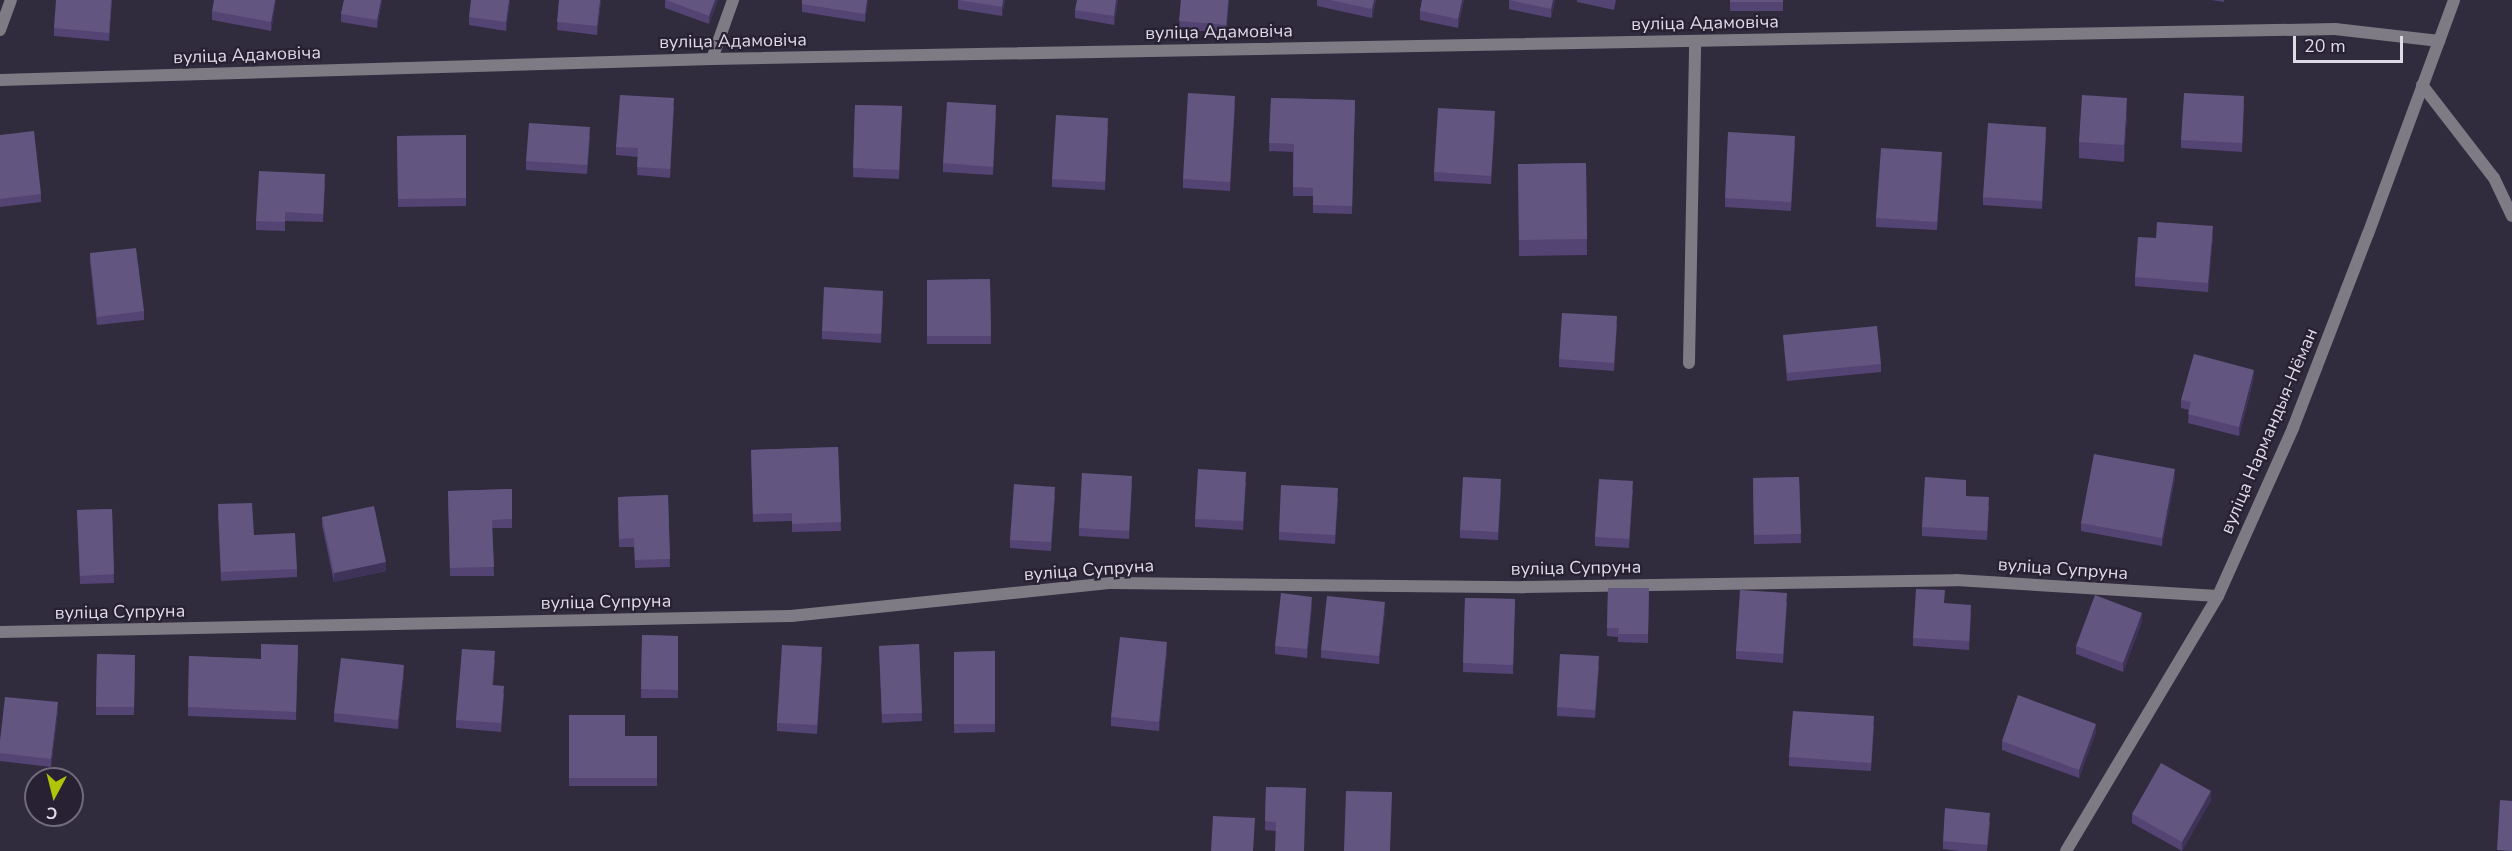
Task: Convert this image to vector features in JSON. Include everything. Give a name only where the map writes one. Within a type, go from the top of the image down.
[{"type":"street","points":[[0,30],[10,0]]},
{"type":"street","points":[[712,59],[733,0]]},
{"type":"street","name":"вуліца Нармандыя-Нёман","points":[[2066,851],[2218,596],[2293,428],[2368,234],[2454,0]]},
{"type":"street","name":"вуліца Адамовіча","points":[[0,80],[712,59],[2335,29],[2439,41]]},
{"type":"street","points":[[1689,363],[1695,41]]},
{"type":"street","points":[[2422,85],[2494,178],[2512,216]]},
{"type":"street","name":"вуліца Супруна","points":[[0,632],[791,616],[1111,583],[1524,587],[1956,580],[2218,596]]},
{"type":"building","points":[[56,0],[111,0],[109,33],[54,28]]},
{"type":"building","points":[[214,0],[275,0],[271,22],[212,11]]},
{"type":"building","points":[[344,0],[381,0],[377,20],[341,14]]},
{"type":"building","points":[[471,0],[509,0],[506,22],[469,17]]},
{"type":"building","points":[[559,0],[600,0],[597,26],[557,22]]},
{"type":"building","points":[[666,0],[715,0],[709,16]]},
{"type":"building","points":[[802,0],[867,0],[865,14],[802,4]]},
{"type":"building","points":[[958,0],[1003,0],[1002,7]]},
{"type":"building","points":[[1077,0],[1116,0],[1114,16],[1075,10]]},
{"type":"building","points":[[1181,0],[1228,0],[1226,25],[1179,21]]},
{"type":"building","points":[[1330,0],[1374,0],[1372,9]]},
{"type":"building","points":[[1422,0],[1462,0],[1458,19],[1420,11]]},
{"type":"building","points":[[1509,0],[1553,0],[1551,9]]},
{"type":"building","points":[[1730,0],[1783,0],[1783,2],[1730,2]]},
{"type":"building","points":[[1188,93],[1235,96],[1230,182],[1183,179]]},
{"type":"building","points":[[2184,93],[2244,96],[2242,143],[2181,140]]},
{"type":"building","points":[[620,95],[674,98],[670,169],[637,167],[638,148],[616,147]]},
{"type":"building","points":[[2082,95],[2127,98],[2124,145],[2079,142]]},
{"type":"building","points":[[1271,98],[1355,100],[1352,206],[1313,205],[1313,188],[1293,187],[1294,144],[1269,143]]},
{"type":"building","points":[[947,102],[996,105],[993,167],[943,163]]},
{"type":"building","points":[[855,105],[902,106],[899,170],[853,168]]},
{"type":"building","points":[[1438,108],[1495,111],[1491,176],[1434,172]]},
{"type":"building","points":[[1056,115],[1108,118],[1105,182],[1052,179]]},
{"type":"building","points":[[529,123],[590,127],[587,165],[526,161]]},
{"type":"building","points":[[1988,123],[2046,127],[2042,201],[1983,197]]},
{"type":"building","points":[[34,131],[41,194],[0,199],[0,135]]},
{"type":"building","points":[[1728,132],[1795,136],[1791,202],[1725,198]]},
{"type":"building","points":[[466,135],[466,198],[398,199],[397,136]]},
{"type":"building","points":[[1881,148],[1942,152],[1937,222],[1876,218]]},
{"type":"building","points":[[1586,163],[1587,239],[1519,240],[1518,164]]},
{"type":"building","points":[[259,171],[325,174],[323,214],[285,212],[285,222],[256,221]]},
{"type":"building","points":[[2157,222],[2213,226],[2208,283],[2135,277],[2138,237],[2156,238]]},
{"type":"building","points":[[136,248],[144,311],[97,317],[90,253]]},
{"type":"building","points":[[990,279],[991,336],[927,336],[927,280]]},
{"type":"building","points":[[824,287],[883,291],[881,334],[822,331]]},
{"type":"building","points":[[1562,313],[1617,316],[1614,363],[1559,359]]},
{"type":"building","points":[[1877,326],[1881,364],[1787,373],[1783,335]]},
{"type":"building","points":[[2194,354],[2254,370],[2239,427],[2188,414],[2191,402],[2181,400]]},
{"type":"building","points":[[838,447],[841,522],[792,524],[792,513],[753,514],[751,450]]},
{"type":"building","points":[[2094,454],[2175,469],[2162,538],[2081,523]]},
{"type":"building","points":[[1198,469],[1246,472],[1243,521],[1195,519]]},
{"type":"building","points":[[1082,473],[1132,476],[1129,531],[1079,528]]},
{"type":"building","points":[[1463,477],[1501,479],[1498,532],[1460,530]]},
{"type":"building","points":[[1799,477],[1801,534],[1754,535],[1753,478]]},
{"type":"building","points":[[1925,477],[1966,480],[1966,496],[1989,497],[1987,531],[1922,527]]},
{"type":"building","points":[[1599,479],[1633,481],[1629,539],[1595,537]]},
{"type":"building","points":[[1014,484],[1055,487],[1051,542],[1010,540]]},
{"type":"building","points":[[1281,485],[1338,488],[1335,535],[1279,532]]},
{"type":"building","points":[[512,489],[512,519],[492,520],[494,567],[450,568],[448,491]]},
{"type":"building","points":[[668,495],[670,559],[635,560],[634,538],[619,539],[618,497]]},
{"type":"building","points":[[252,503],[254,535],[295,533],[297,569],[221,572],[218,504]]},
{"type":"building","points":[[374,506],[386,562],[334,573],[322,517]]},
{"type":"building","points":[[112,509],[114,574],[80,576],[77,510]]},
{"type":"building","points":[[1608,588],[1649,588],[1648,634],[1618,634],[1619,628],[1607,628]]},
{"type":"building","points":[[1916,589],[1945,590],[1944,603],[1971,605],[1969,641],[1913,638]]},
{"type":"building","points":[[1740,590],[1787,593],[1783,654],[1736,651]]},
{"type":"building","points":[[1281,593],[1312,597],[1307,649],[1275,646]]},
{"type":"building","points":[[2095,595],[2142,613],[2123,663],[2076,646]]},
{"type":"building","points":[[1327,596],[1385,602],[1379,656],[1321,650]]},
{"type":"building","points":[[1465,598],[1515,599],[1513,665],[1463,663]]},
{"type":"building","points":[[642,635],[678,636],[678,690],[641,689]]},
{"type":"building","points":[[1120,637],[1167,642],[1159,722],[1111,717]]},
{"type":"building","points":[[261,644],[298,645],[296,712],[188,707],[189,656],[261,659]]},
{"type":"building","points":[[919,644],[922,713],[882,714],[879,646]]},
{"type":"building","points":[[782,645],[822,647],[817,725],[777,723]]},
{"type":"building","points":[[462,649],[495,651],[492,685],[504,686],[501,723],[456,720]]},
{"type":"building","points":[[995,651],[995,724],[954,724],[954,652]]},
{"type":"building","points":[[97,654],[135,655],[134,707],[96,707]]},
{"type":"building","points":[[1560,654],[1599,656],[1595,710],[1557,707]]},
{"type":"building","points":[[341,658],[404,665],[398,720],[334,713]]},
{"type":"building","points":[[2018,695],[2096,724],[2079,770],[2002,741]]},
{"type":"building","points":[[5,697],[58,702],[51,759],[0,753]]},
{"type":"building","points":[[1793,711],[1874,716],[1871,763],[1789,757]]},
{"type":"building","points":[[569,715],[625,715],[625,736],[657,736],[657,778],[569,778]]},
{"type":"building","points":[[2161,763],[2211,791],[2182,842],[2132,814]]},
{"type":"building","points":[[1266,787],[1306,788],[1304,851],[1275,851],[1276,822],[1265,821]]},
{"type":"building","points":[[1346,791],[1392,792],[1390,851],[1344,851]]},
{"type":"building","points":[[2500,800],[2512,801],[2512,851],[2497,850]]},
{"type":"building","points":[[1945,808],[1990,813],[1987,845],[1943,841]]},
{"type":"building","points":[[1213,816],[1255,818],[1253,851],[1211,851]]}]
